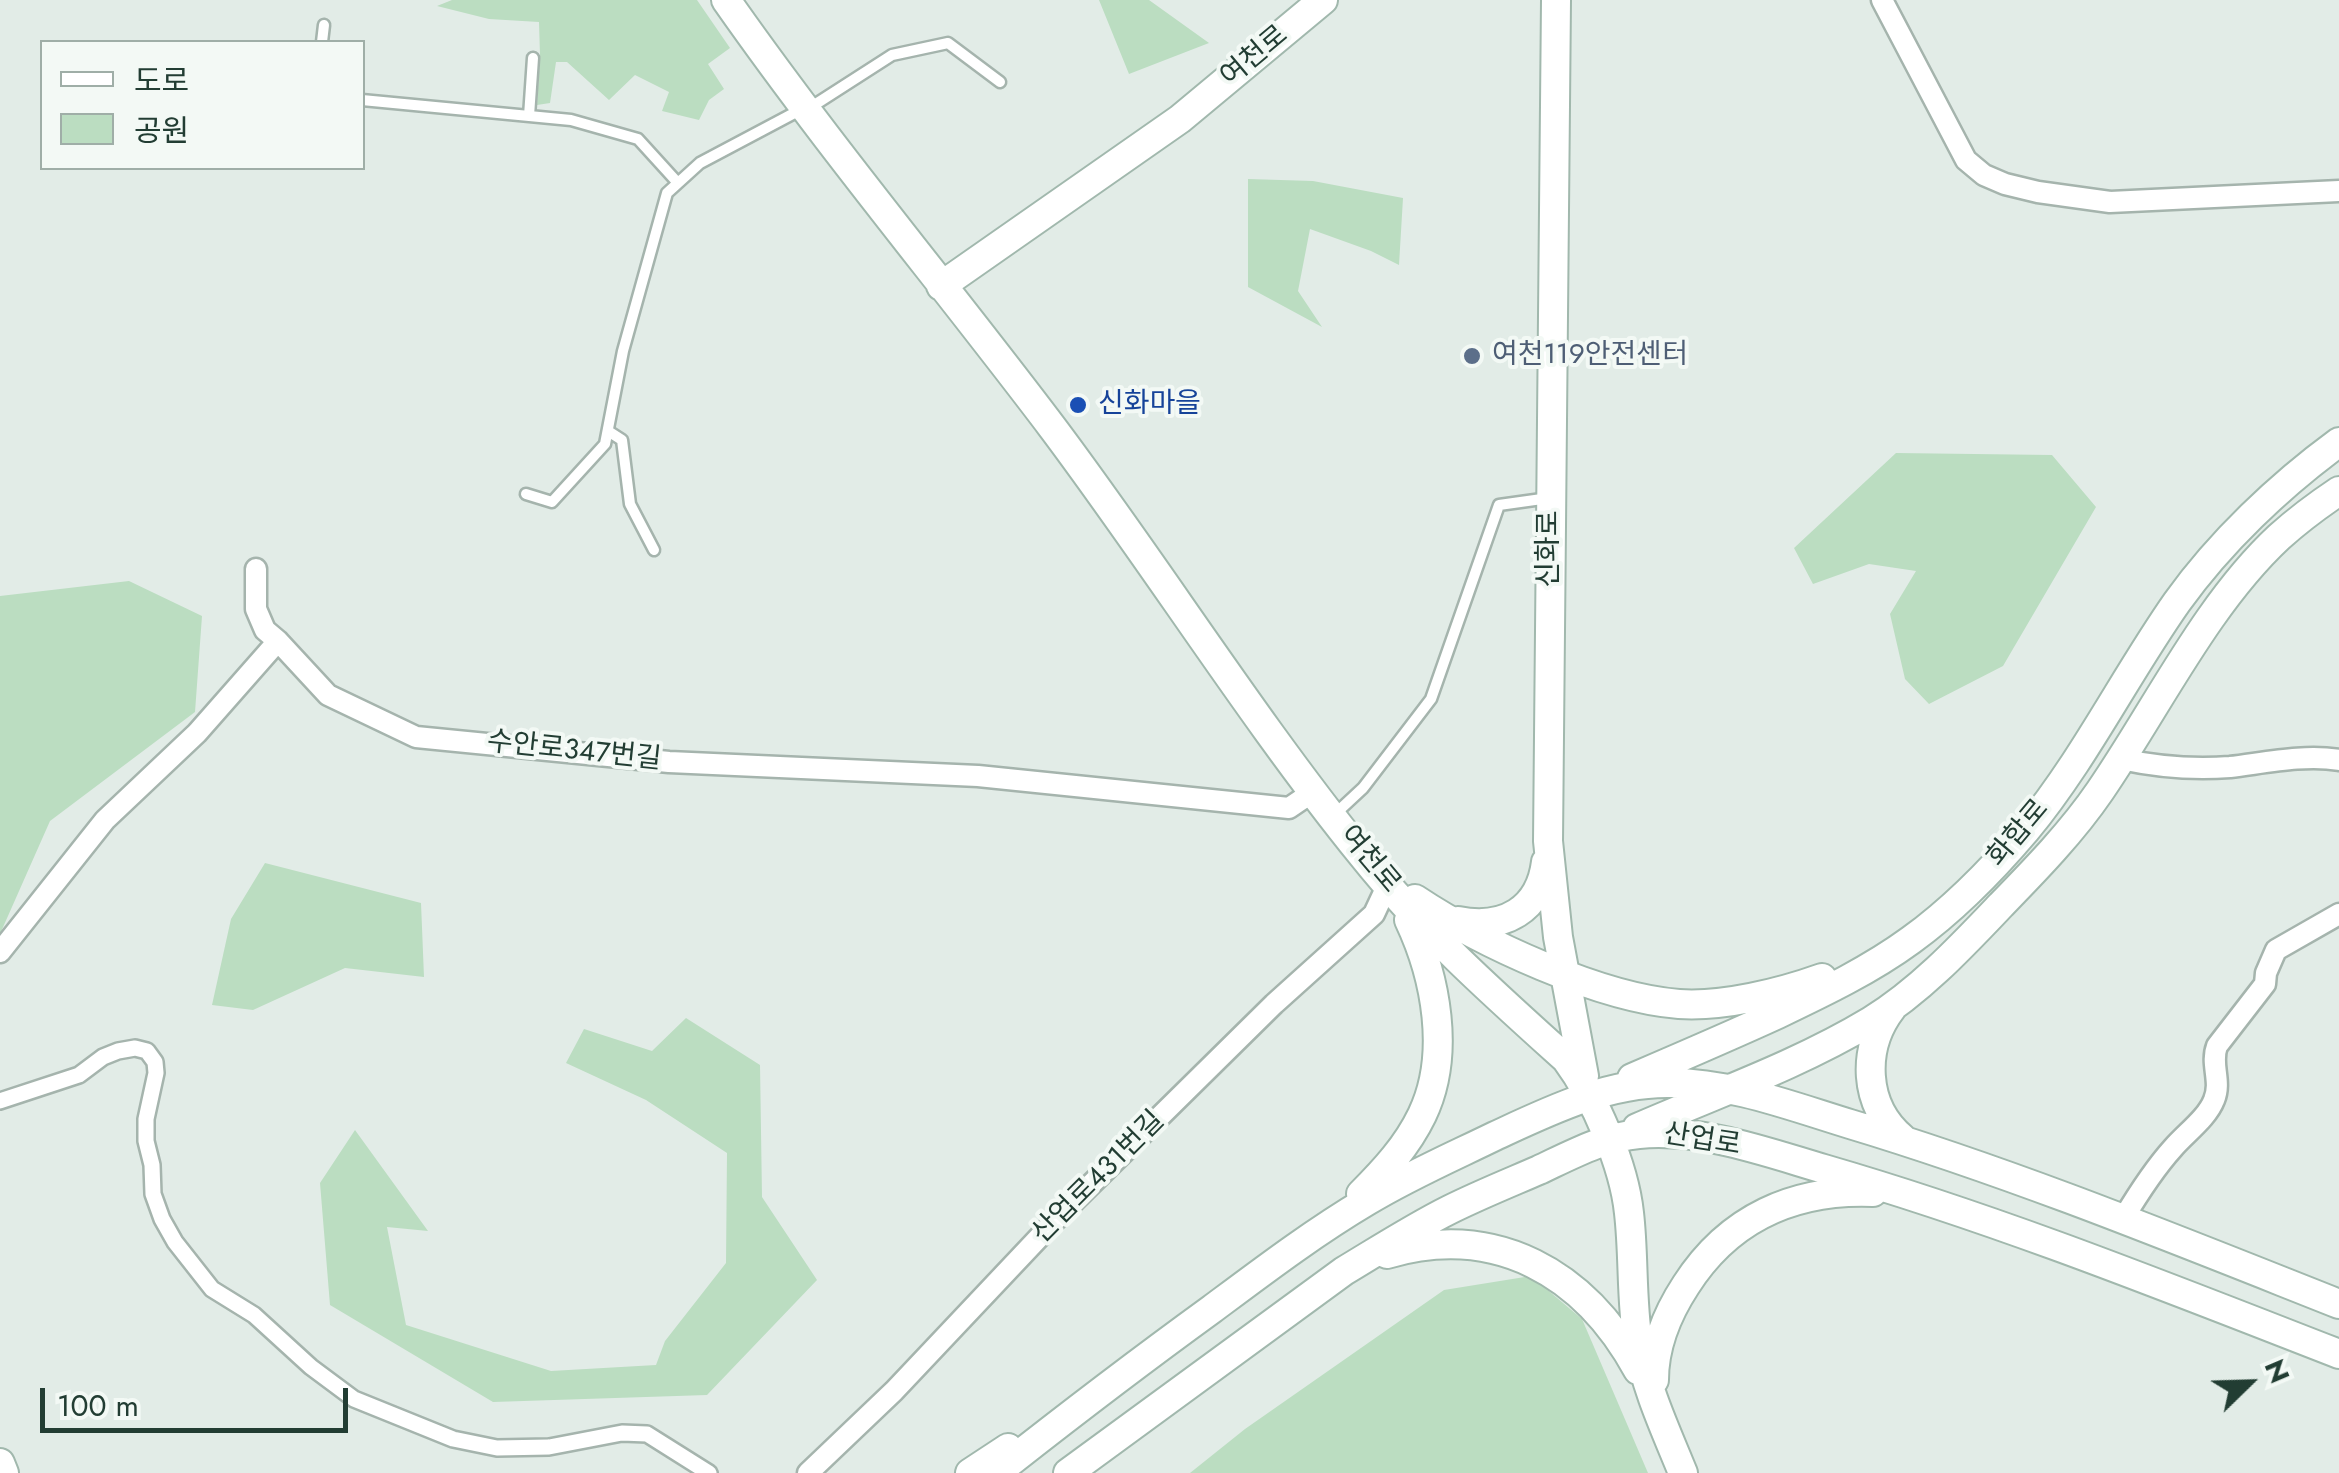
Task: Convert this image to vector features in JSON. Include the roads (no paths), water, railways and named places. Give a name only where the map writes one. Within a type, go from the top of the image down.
[{"type":"main road","name":"여천로","points":[[726,0],[1053,428],[1364,857],[1460,962],[1566,1059],[1589,1095],[1628,1200],[1638,1341],[1656,1406],[1683,1473]]},
{"type":"main road","name":"여천로","points":[[941,286],[1180,119],[1323,0]]},
{"type":"main road","name":"신화로","points":[[1556,0],[1548,841],[1558,937],[1589,1095]]},
{"type":"main road","name":"화합로","points":[[1589,1095],[1828,991],[1872,966],[1944,914],[2028,828],[2180,598],[2219,552],[2288,484],[2339,442]]},
{"type":"main road","name":"화합로","points":[[1608,1140],[1874,1020],[1969,939],[2054,849],[2099,793],[2210,619],[2246,573],[2278,538],[2339,491]]},
{"type":"main road","points":[[1438,914],[1479,923],[1522,911],[1540,889],[1548,841]]},
{"type":"main road","points":[[1364,857],[1400,889],[1474,934],[1564,973],[1639,998],[1680,1004],[1743,998],[1812,982],[1860,965],[1911,940]]},
{"type":"main road","points":[[1323,1228],[1360,1196],[1408,1141],[1433,1085],[1436,1018],[1431,982],[1422,946],[1388,884]]},
{"type":"main road","points":[[1896,1002],[1876,1034],[1870,1067],[1882,1116],[1904,1140]]},
{"type":"main road","name":"산업로","points":[[996,1473],[1123,1374],[1323,1228],[1372,1198],[1528,1121],[1589,1095],[1630,1086],[1696,1083],[1728,1089],[1904,1140],[2123,1219],[2339,1304]]},
{"type":"main road","name":"산업로","points":[[1068,1473],[1344,1271],[1391,1242],[1450,1210],[1608,1140],[1637,1134],[1664,1133],[1719,1141],[1912,1196],[2067,1248],[2339,1354]]},
{"type":"main road","points":[[1656,1406],[1654,1368],[1664,1326],[1691,1277],[1728,1236],[1771,1208],[1798,1200],[1857,1191],[1912,1196]]},
{"type":"main road","points":[[1344,1271],[1376,1256],[1432,1245],[1483,1246],[1522,1257],[1557,1278],[1599,1316],[1632,1359],[1656,1406]]},
{"type":"main road","name":"산업로","points":[[970,1473],[1123,1374]]},
{"type":"main road","points":[[0,1463],[4,1473]]},
{"type":"street","points":[[1882,0],[1966,160],[1994,180],[2038,192],[2110,202],[2339,191]]},
{"type":"street","name":"수안로347번길","points":[[256,569],[256,610],[265,630],[328,696],[416,737],[669,762],[978,776],[1289,808],[1314,791]]},
{"type":"street","points":[[0,952],[105,820],[197,732],[278,641]]},
{"type":"street","points":[[2121,759],[2156,767],[2196,769],[2306,759],[2339,760]]},
{"type":"street","name":"산업로431번길","points":[[808,1473],[894,1391],[1063,1212],[1274,1004],[1374,914],[1388,884]]},
{"type":"street","points":[[2123,1219],[2170,1150],[2210,1107],[2218,1083],[2214,1055],[2217,1046],[2264,984],[2276,950],[2339,914]]},
{"type":"street","points":[[0,1100],[79,1075],[118,1050],[148,1051],[156,1073],[146,1119],[146,1141],[153,1194],[162,1219],[212,1289],[254,1315],[311,1367],[354,1399],[453,1439],[496,1448],[549,1446],[622,1432],[647,1434],[709,1473]]},
{"type":"lane","points":[[322,40],[324,25]]},
{"type":"lane","points":[[526,494],[552,502],[605,444],[623,351],[667,193],[700,162],[807,108],[892,55],[948,43],[1000,82]]},
{"type":"lane","points":[[528,116],[532,58]]},
{"type":"lane","points":[[365,100],[571,120],[638,139],[678,183]]},
{"type":"lane","points":[[608,430],[622,440],[630,504],[654,550]]},
{"type":"lane","points":[[1333,816],[1364,788],[1431,699],[1499,505],[1550,498]]},
{"type":"place","name":"여천119안전센터","points":[[1472,356]]},
{"type":"place","name":"신화마을","points":[[1078,405]]}]
